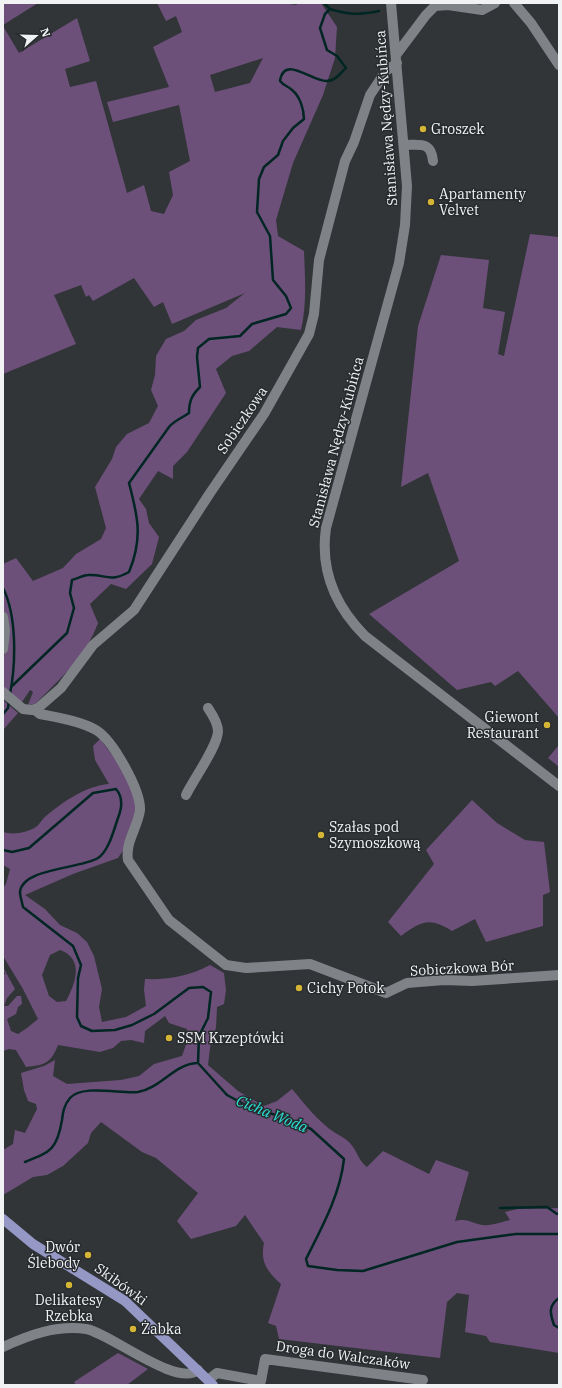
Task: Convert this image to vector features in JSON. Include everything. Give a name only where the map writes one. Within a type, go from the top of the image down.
[{"type":"main road","name":"Skibówki","points":[[3,1218],[33,1244],[125,1301],[210,1382]]},
{"type":"street","name":"Stanisława Nędzy-Kubińca","points":[[391,3],[404,145],[407,203],[400,263],[326,528],[324,554],[328,575],[339,604],[365,636],[559,786]]},
{"type":"street","name":"Sobiczkowa","points":[[35,710],[61,688],[93,645],[134,610],[210,492],[264,414],[296,360],[309,334],[314,314],[319,260],[345,161],[354,142],[370,95],[426,15],[435,6],[448,5],[482,10],[495,3]]},
{"type":"street","points":[[514,3],[531,23],[559,65]]},
{"type":"street","points":[[404,145],[426,145],[431,149],[433,161]]},
{"type":"street","points":[[3,617],[5,631],[3,649]]},
{"type":"street","points":[[3,692],[14,704],[23,709],[35,710]]},
{"type":"street","points":[[186,795],[215,742],[218,731],[214,717],[208,708]]},
{"type":"street","name":"Sobiczkowa Bór","points":[[35,710],[40,714],[81,724],[97,731],[115,753],[133,782],[139,795],[139,815],[132,835],[128,860],[169,920],[226,965],[246,968],[310,964],[386,993],[407,983],[444,980],[472,981],[559,975]]},
{"type":"street","points":[[3,1347],[45,1331],[67,1327],[88,1329],[163,1369],[187,1376],[193,1375],[198,1370]]},
{"type":"street","name":"Droga do Walczaków","points":[[210,1382],[217,1374],[261,1381],[265,1359],[423,1380]]},
{"type":"shaded area","points":[[3,3],[38,3],[3,25]]},
{"type":"shaded area","points":[[157,3],[281,3],[297,5],[296,3],[321,3],[337,27],[335,58],[323,95],[293,163],[276,220],[278,236],[304,251],[305,301],[301,330],[277,327],[249,351],[232,356],[216,369],[226,393],[187,452],[173,466],[173,479],[158,471],[139,499],[146,509],[149,523],[159,537],[152,564],[126,589],[111,584],[90,604],[98,623],[93,635],[79,657],[35,704],[28,705],[33,692],[30,690],[20,705],[3,689],[3,660],[8,638],[3,612],[3,564],[16,558],[33,581],[63,568],[76,554],[101,539],[106,528],[95,487],[112,459],[116,447],[127,434],[149,423],[158,406],[151,390],[155,375],[156,356],[166,339],[184,331],[196,320],[226,308],[245,293],[172,324],[163,302],[154,307],[134,278],[93,301],[89,295],[86,297],[81,285],[54,295],[76,344],[3,374],[3,26],[19,53],[77,18],[90,61],[65,69],[70,87],[96,81],[127,193],[144,185],[151,211],[164,214],[173,195],[169,172],[190,161],[179,105],[113,122],[107,102],[169,87],[153,47],[182,32],[176,16],[166,21]],"holes":[[[263,58],[250,83],[215,92],[210,75]]]},
{"type":"shaded area","points":[[530,234],[559,237],[559,718],[518,671],[495,686],[491,682],[457,690],[369,614],[459,561],[428,473],[401,487],[418,326],[441,255],[489,260],[483,308],[505,312],[498,354],[504,356]]},
{"type":"shaded area","points":[[3,700],[18,713],[3,730]]},
{"type":"shaded area","points":[[100,739],[126,773],[139,812],[126,846],[118,858],[73,874],[25,895],[45,909],[60,925],[77,933],[87,942],[94,956],[102,989],[99,1007],[102,1022],[126,1017],[146,1006],[144,990],[145,979],[162,979],[179,976],[194,972],[210,965],[224,973],[226,990],[224,1004],[217,1007],[216,1028],[211,1040],[208,1065],[238,1091],[264,1106],[277,1101],[292,1089],[321,1122],[349,1142],[364,1165],[367,1167],[383,1151],[429,1174],[436,1160],[469,1172],[455,1221],[466,1220],[482,1225],[489,1225],[510,1220],[505,1212],[518,1209],[559,1208],[559,1353],[490,1342],[486,1336],[465,1332],[469,1295],[457,1293],[447,1302],[440,1358],[279,1339],[276,1326],[268,1323],[281,1284],[268,1270],[263,1255],[264,1243],[245,1215],[236,1226],[191,1239],[177,1221],[198,1193],[156,1158],[142,1152],[101,1122],[91,1133],[88,1143],[63,1166],[47,1175],[33,1177],[3,1195],[3,1150],[13,1144],[15,1130],[25,1133],[37,1109],[36,1104],[28,1101],[24,1090],[21,1073],[44,1066],[55,1060],[53,1076],[67,1084],[121,1080],[139,1076],[154,1064],[182,1056],[188,1039],[187,1029],[169,1023],[165,1016],[145,1031],[144,1043],[131,1040],[121,1041],[113,1048],[100,1052],[58,1045],[53,1056],[46,1062],[43,1064],[26,1067],[16,1050],[9,1049],[3,1051],[3,974],[6,974],[3,971],[3,967],[15,989],[7,998],[4,1006],[8,1006],[17,996],[21,996],[22,1004],[18,1007],[16,1014],[7,1019],[11,1031],[18,1034],[38,1019],[23,989],[3,956],[3,888],[6,884],[10,869],[3,865],[3,832],[15,833],[32,829],[53,810],[76,795],[100,785],[109,784],[95,760],[93,746]],"holes":[[[60,950],[68,954],[73,959],[75,966],[75,980],[66,1001],[57,1002],[49,996],[42,975],[50,955]]]},
{"type":"shaded area","points":[[559,745],[559,767],[548,758]]},
{"type":"shaded area","points":[[472,800],[497,823],[525,840],[544,842],[550,892],[543,895],[543,926],[486,942],[475,919],[452,931],[431,922],[420,924],[401,936],[388,922],[434,864],[426,850]]},
{"type":"shaded area","points":[[118,1353],[148,1369],[127,1385],[76,1385],[74,1382]]},
{"type":"waterway","points":[[12,686],[67,633],[74,608],[70,593],[72,580],[88,575],[112,578],[129,572],[138,538],[137,517],[129,483],[169,427],[189,413],[192,398],[200,387],[197,357],[198,348],[209,339],[240,336],[252,324],[286,314],[291,308],[286,296],[273,280],[270,236],[257,212],[259,179],[264,167],[278,155],[283,141],[293,128],[304,119],[299,99],[295,93],[280,81],[283,73],[287,70],[293,69],[314,78],[330,81],[346,68],[337,56],[327,50],[320,28],[325,14],[330,9],[324,3]]},
{"type":"waterway","points":[[330,9],[354,14],[379,11]]},
{"type":"waterway","name":"Cicha Woda","points":[[3,588],[8,599],[11,612],[14,640],[10,694]]},
{"type":"waterway","name":"Cicha Woda","points":[[3,714],[8,708],[9,701]]},
{"type":"waterway","name":"Cicha Woda","points":[[3,850],[12,852],[29,848],[93,793],[116,789],[121,799],[120,810],[111,840],[102,855],[90,862],[53,870],[30,878],[23,884],[20,892],[23,907],[73,946],[81,965],[78,978],[77,1017],[81,1026],[92,1031],[115,1030],[132,1025],[154,1014],[189,988],[203,987],[211,992],[208,1018],[199,1036],[198,1063],[227,1095],[251,1108],[287,1118],[311,1129],[344,1159],[339,1185],[324,1223],[306,1259],[308,1266],[337,1270],[363,1271],[457,1242],[516,1234],[559,1234]]},
{"type":"waterway","points":[[25,1162],[41,1155],[55,1144],[58,1138],[65,1106],[70,1098],[76,1094],[83,1091],[92,1090],[131,1092],[146,1090],[181,1067],[197,1063]]},
{"type":"waterway","points":[[500,1208],[547,1207],[557,1214],[559,1213]]},
{"type":"waterway","name":"Cicha Woda","points":[[559,1298],[555,1301],[551,1310],[554,1325],[559,1328]]},
{"type":"place","name":"Groszek","points":[[423,129]]},
{"type":"place","name":"Apartamenty Velvet","points":[[431,202]]},
{"type":"place","name":"Giewont Restaurant","points":[[547,725]]},
{"type":"place","name":"Szałas pod Szymoszkową","points":[[321,835]]},
{"type":"place","name":"Cichy Potok","points":[[299,988]]},
{"type":"place","name":"SSM Krzeptówki","points":[[169,1038]]},
{"type":"place","name":"Dwór Ślebody","points":[[88,1255]]},
{"type":"place","name":"Delikatesy Rzebka","points":[[69,1285]]},
{"type":"place","name":"Żabka","points":[[133,1329]]}]
